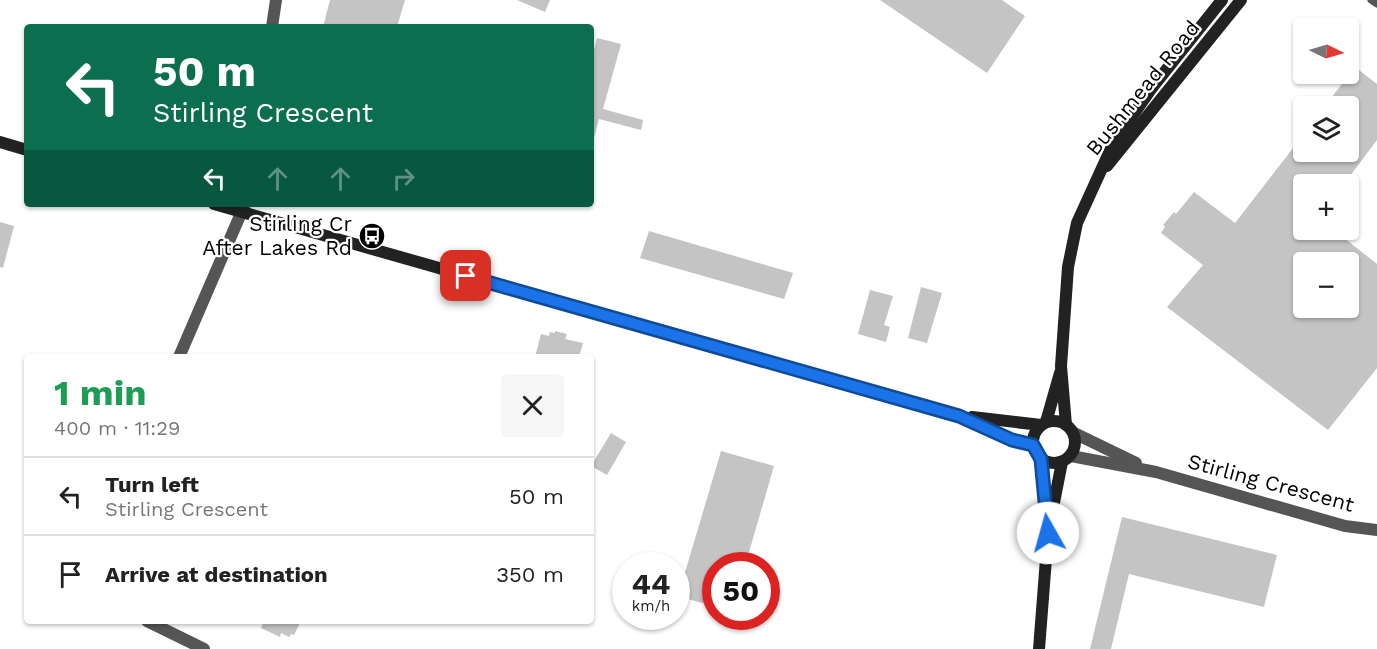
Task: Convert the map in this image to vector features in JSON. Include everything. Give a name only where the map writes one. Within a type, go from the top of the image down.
[{"type":"main road","name":"Bushmead Road","points":[[1039,649],[1048,533],[1066,459],[1076,441],[1070,429],[1061,366],[1072,243],[1084,203],[1113,144],[1151,89],[1222,0]]},
{"type":"main road","name":"Bushmead Road","points":[[1100,174],[1241,0]]},
{"type":"main road","points":[[0,142],[24,149]]},
{"type":"main road","points":[[244,208],[959,416],[1012,440],[1033,445]]},
{"type":"main road","name":"Bushmead Road","points":[[1048,533],[1041,459],[1033,445],[1036,431],[1044,424],[1061,366]]},
{"type":"main road","points":[[959,416],[1044,424],[1057,421],[1070,429]]},
{"type":"main road","points":[[1041,459],[1051,464],[1066,459]]},
{"type":"street","points":[[272,24],[276,0]]},
{"type":"street","points":[[180,354],[244,208]]},
{"type":"street","name":"Stirling Crescent","points":[[1070,429],[1156,472]]},
{"type":"street","name":"Stirling Crescent","points":[[1066,459],[1156,472],[1345,526],[1377,530]]},
{"type":"street","points":[[153,624],[204,649]]},
{"type":"lane","points":[[1371,0],[1377,4]]},
{"type":"building","points":[[330,0],[405,0],[398,24],[324,24]]},
{"type":"building","points":[[517,0],[550,0],[545,12]]},
{"type":"building","points":[[880,0],[1002,0],[1025,16],[987,73]]},
{"type":"building","points":[[597,38],[621,44],[603,109],[643,120],[641,130],[599,119],[594,138],[594,50]]},
{"type":"building","points":[[1359,70],[1377,84],[1377,140],[1352,174],[1293,174],[1293,240],[1347,240],[1377,264],[1377,368],[1328,430],[1167,307],[1203,265],[1161,233],[1165,227],[1163,225],[1174,212],[1176,214],[1194,192],[1235,223],[1293,148],[1293,162],[1359,162],[1359,96],[1333,96],[1342,84],[1359,84]]},
{"type":"building","points":[[0,222],[14,226],[3,268],[0,267]]},
{"type":"building","points":[[649,231],[793,273],[784,299],[640,258]]},
{"type":"building","points":[[921,287],[942,293],[927,343],[908,338]]},
{"type":"building","points":[[870,290],[893,296],[884,325],[890,327],[886,342],[858,334]]},
{"type":"building","points":[[555,331],[567,334],[565,339],[583,343],[580,354],[536,354],[541,334],[549,336],[550,332],[555,333]]},
{"type":"building","points":[[611,433],[626,442],[607,475],[594,468],[594,461]]},
{"type":"building","points":[[721,451],[774,466],[749,552],[702,552],[702,603],[690,599],[690,556]]},
{"type":"building","points":[[1122,517],[1277,555],[1264,607],[1129,574],[1111,649],[1090,649]]},
{"type":"building","points":[[263,624],[300,624],[294,635],[291,634],[289,637],[281,633],[280,637],[261,628]]},
{"type":"place","name":"Stirling Cr After Lakes Rd","points":[[372,236]]},
{"type":"route","points":[[466,276],[959,416],[1012,440],[1033,445],[1035,453],[1041,459],[1048,533]]}]
